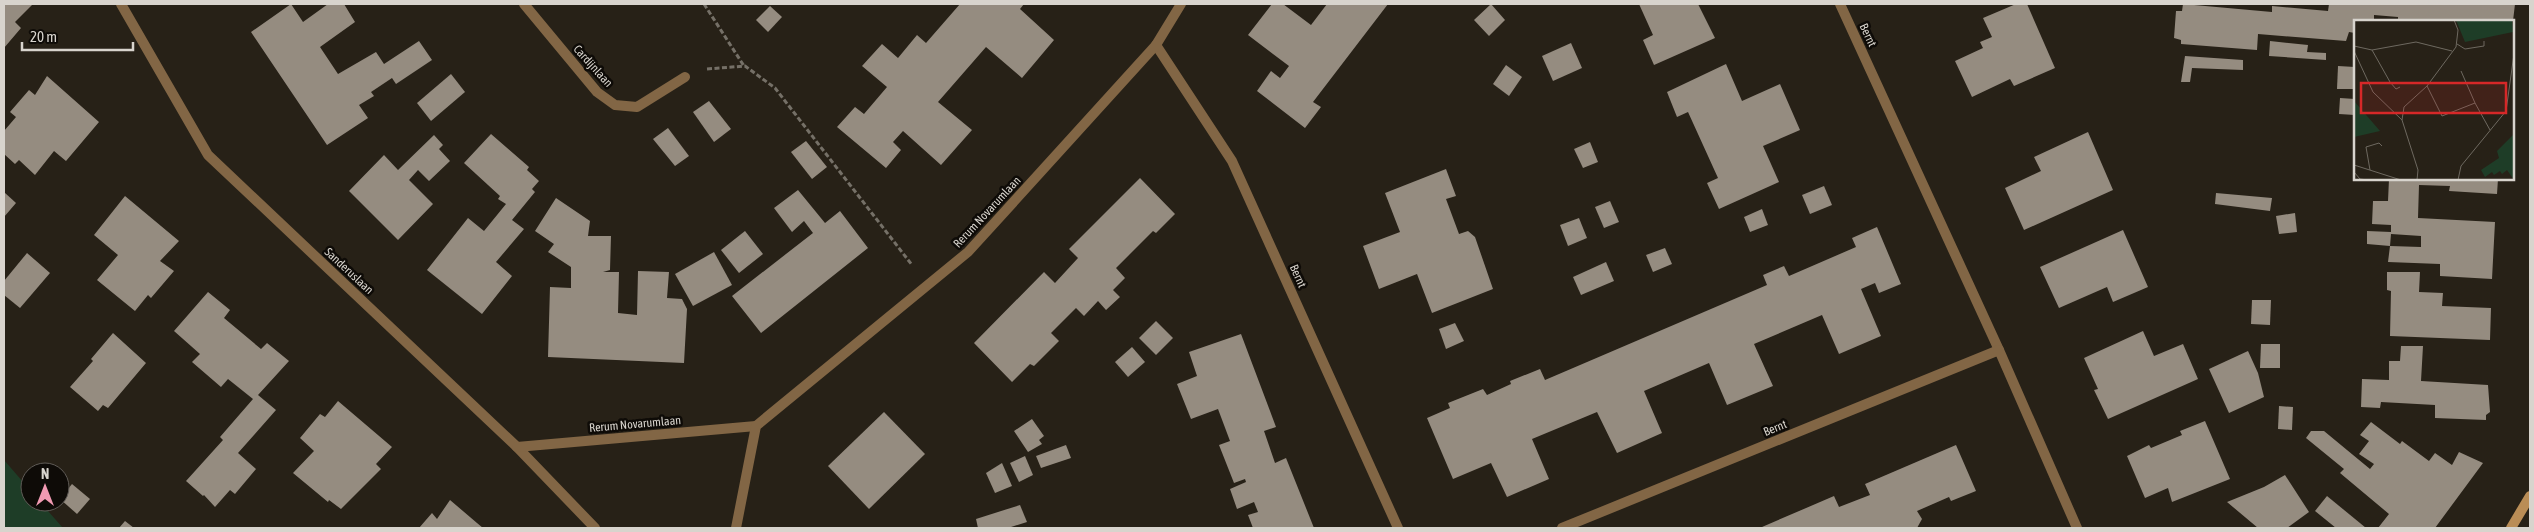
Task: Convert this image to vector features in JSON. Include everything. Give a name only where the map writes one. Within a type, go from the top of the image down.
[{"type":"main road","points":[[2511,528],[2530,496]]},
{"type":"street","name":"Sanderuslaan","points":[[121,4],[208,155],[517,447],[595,528]]},
{"type":"street","name":"Cardijnlaan","points":[[524,4],[597,92],[615,105],[637,107],[685,77]]},
{"type":"street","name":"Rerum Novarumlaan","points":[[517,447],[756,426],[968,252],[1156,45],[1181,4]]},
{"type":"street","name":"Bernt","points":[[1840,4],[1999,350],[2077,528]]},
{"type":"street","name":"Bernt","points":[[1156,45],[1232,161],[1398,528]]},
{"type":"street","name":"Bernt","points":[[1562,528],[1999,350]]},
{"type":"street","points":[[736,528],[756,426]]},
{"type":"path","points":[[704,4],[745,66],[775,88],[927,286]]},
{"type":"path","points":[[685,77],[709,68],[745,66]]},
{"type":"green space","points":[[4,460],[20,478],[20,512],[49,512],[63,528],[4,528]]},
{"type":"building","points":[[4,4],[33,4],[15,22],[21,28],[4,48]]},
{"type":"building","points":[[291,4],[303,22],[328,4],[344,4],[355,22],[320,47],[338,74],[376,52],[384,64],[419,41],[432,60],[396,84],[392,78],[371,92],[374,96],[359,105],[368,118],[327,145],[251,32]]},
{"type":"building","points":[[960,4],[1024,4],[1020,9],[1054,40],[1022,78],[986,47],[938,102],[972,130],[941,165],[903,131],[893,142],[901,150],[886,168],[837,127],[855,107],[864,114],[887,87],[862,66],[882,44],[898,58],[917,35],[926,43]]},
{"type":"building","points":[[1272,4],[1283,4],[1311,25],[1327,4],[1388,4],[1313,102],[1321,107],[1305,128],[1257,91],[1271,71],[1280,78],[1289,66],[1248,35]]},
{"type":"building","points":[[1491,4],[1505,20],[1489,36],[1474,20]]},
{"type":"building","points":[[1639,4],[1698,4],[1715,38],[1654,65],[1643,40],[1653,35]]},
{"type":"building","points":[[2016,4],[2027,4],[2055,68],[2014,86],[2010,79],[1972,97],[1955,61],[1983,48],[1980,42],[1992,37],[1983,18]]},
{"type":"building","points":[[2183,4],[2272,12],[2272,6],[2328,11],[2329,4],[2515,4],[2513,20],[2398,20],[2398,17],[2374,15],[2374,20],[2354,20],[2354,33],[2349,32],[2346,41],[2258,34],[2257,50],[2181,44],[2181,40],[2174,38],[2176,11],[2182,11]]},
{"type":"building","points":[[770,6],[782,17],[768,32],[756,20]]},
{"type":"building","points":[[2270,41],[2308,45],[2307,52],[2326,53],[2326,60],[2269,56]]},
{"type":"building","points":[[1571,43],[1582,68],[1553,81],[1542,56]]},
{"type":"building","points":[[2185,56],[2243,60],[2243,70],[2192,68],[2190,82],[2181,82]]},
{"type":"building","points":[[1726,64],[1742,101],[1780,84],[1800,130],[1763,146],[1779,182],[1719,209],[1707,183],[1718,178],[1688,112],[1677,117],[1667,92]]},
{"type":"building","points":[[1506,65],[1522,77],[1509,96],[1493,84]]},
{"type":"building","points":[[2338,66],[2354,67],[2354,89],[2337,89]]},
{"type":"building","points":[[451,74],[465,92],[431,121],[417,103]]},
{"type":"building","points":[[47,76],[99,122],[66,161],[54,151],[35,175],[19,160],[15,164],[4,154],[4,131],[16,117],[10,112],[29,90],[35,95]]},
{"type":"building","points":[[2340,98],[2354,99],[2354,115],[2339,114]]},
{"type":"building","points":[[709,101],[731,129],[714,142],[693,112]]},
{"type":"building","points":[[668,128],[689,156],[675,166],[653,139]]},
{"type":"building","points":[[2088,132],[2113,190],[2024,230],[2005,188],[2041,171],[2034,157]]},
{"type":"building","points":[[491,134],[529,167],[527,170],[539,181],[532,189],[535,192],[512,220],[524,229],[496,262],[512,276],[482,314],[427,270],[468,218],[484,231],[506,204],[498,199],[500,196],[464,163]]},
{"type":"building","points":[[434,135],[443,145],[439,149],[450,161],[429,181],[418,170],[409,180],[433,204],[398,240],[349,191],[384,155],[398,170]]},
{"type":"building","points":[[806,141],[827,167],[812,179],[791,152]]},
{"type":"building","points":[[1590,142],[1598,162],[1583,168],[1574,149]]},
{"type":"building","points":[[1446,169],[1456,196],[1446,199],[1459,234],[1468,231],[1475,237],[1493,289],[1432,313],[1417,274],[1379,289],[1363,246],[1400,232],[1385,193]]},
{"type":"building","points":[[1140,178],[1175,214],[1156,233],[1153,231],[1116,268],[1125,278],[1113,290],[1120,297],[1106,310],[1098,301],[1084,316],[1076,308],[1051,333],[1059,341],[1034,366],[1030,364],[1012,382],[974,343],[1044,272],[1055,283],[1078,258],[1069,249]]},
{"type":"building","points":[[2389,180],[2498,180],[2497,194],[2449,191],[2450,186],[2419,185],[2418,218],[2495,222],[2492,279],[2440,276],[2440,264],[2388,262],[2390,246],[2367,244],[2367,231],[2391,232],[2391,225],[2372,224],[2373,201],[2388,201]],"holes":[[[2391,234],[2421,236],[2421,247],[2390,246]]]},
{"type":"building","points":[[1824,186],[1832,205],[1810,214],[1802,195]]},
{"type":"building","points":[[798,190],[825,223],[840,211],[868,248],[761,333],[732,296],[813,233],[804,221],[792,232],[774,208]]},
{"type":"building","points":[[4,192],[16,203],[4,217]]},
{"type":"building","points":[[2216,193],[2272,198],[2270,211],[2215,204]]},
{"type":"building","points":[[125,196],[179,241],[160,261],[174,271],[151,298],[148,295],[135,311],[97,280],[118,255],[94,235]]},
{"type":"building","points":[[556,198],[590,221],[588,236],[611,236],[610,270],[603,272],[619,272],[618,313],[637,315],[638,271],[669,272],[667,298],[682,299],[687,309],[684,363],[548,357],[550,287],[571,288],[571,267],[548,252],[554,244],[535,231]]},
{"type":"building","points":[[1610,201],[1619,222],[1604,228],[1595,207]]},
{"type":"building","points":[[1762,209],[1768,225],[1750,232],[1744,217]]},
{"type":"building","points":[[2295,213],[2297,232],[2279,234],[2276,216]]},
{"type":"building","points":[[1579,218],[1587,238],[1568,246],[1560,225]]},
{"type":"building","points":[[1877,227],[1901,284],[1879,293],[1875,283],[1861,289],[1881,336],[1839,354],[1822,315],[1754,344],[1773,386],[1727,405],[1709,363],[1644,391],[1662,433],[1617,453],[1597,412],[1532,439],[1549,479],[1507,497],[1491,463],[1453,479],[1427,418],[1450,408],[1448,403],[1483,389],[1487,395],[1511,384],[1510,381],[1540,369],[1545,380],[1767,285],[1763,275],[1784,266],[1789,276],[1856,247],[1852,238]]},
{"type":"building","points":[[2123,230],[2148,287],[2113,302],[2107,287],[2059,308],[2040,267]]},
{"type":"building","points":[[745,231],[763,254],[739,273],[721,250]]},
{"type":"building","points":[[1665,248],[1672,264],[1653,272],[1646,255]]},
{"type":"building","points":[[714,252],[732,285],[693,306],[675,274]]},
{"type":"building","points":[[27,253],[50,273],[20,308],[4,295],[4,281]]},
{"type":"building","points":[[1606,262],[1614,281],[1581,295],[1573,277]]},
{"type":"building","points":[[2387,272],[2420,272],[2419,292],[2443,293],[2442,306],[2491,308],[2490,340],[2390,336],[2391,291],[2387,290]]},
{"type":"building","points":[[208,292],[230,310],[224,318],[261,349],[267,343],[289,361],[258,395],[276,410],[238,453],[256,469],[235,494],[230,490],[215,507],[204,495],[186,481],[223,440],[220,437],[253,399],[228,379],[221,387],[192,362],[200,354],[174,331]]},
{"type":"building","points":[[2252,300],[2271,300],[2270,325],[2251,324]]},
{"type":"building","points":[[1156,321],[1173,338],[1156,355],[1139,338]]},
{"type":"building","points":[[1455,323],[1464,341],[1446,349],[1439,329]]},
{"type":"building","points":[[2143,331],[2154,356],[2183,344],[2198,379],[2108,419],[2094,390],[2098,389],[2084,358]]},
{"type":"building","points":[[113,333],[146,363],[108,408],[103,405],[98,411],[70,387],[93,361],[91,359]]},
{"type":"building","points":[[1241,334],[1276,427],[1264,431],[1275,463],[1286,458],[1314,528],[1253,528],[1248,515],[1258,512],[1254,502],[1237,509],[1230,489],[1246,482],[1245,479],[1234,483],[1219,445],[1230,441],[1218,409],[1191,419],[1177,384],[1197,376],[1189,352]]},
{"type":"building","points":[[2261,344],[2280,344],[2280,368],[2260,368]]},
{"type":"building","points":[[2401,346],[2423,346],[2421,381],[2488,385],[2490,412],[2486,415],[2486,420],[2435,418],[2435,405],[2381,402],[2380,408],[2361,407],[2362,379],[2389,380],[2389,361],[2400,361]]},
{"type":"building","points":[[1132,347],[1145,362],[1128,377],[1115,362]]},
{"type":"building","points":[[2248,351],[2258,373],[2264,397],[2229,413],[2209,369]]},
{"type":"building","points":[[338,401],[392,447],[376,464],[381,469],[341,509],[329,500],[328,502],[293,473],[314,451],[300,438],[320,414],[325,417]]},
{"type":"building","points":[[2279,406],[2293,407],[2292,430],[2278,429]]},
{"type":"building","points":[[884,412],[925,454],[869,509],[828,466]]},
{"type":"building","points":[[1032,419],[1044,436],[1039,440],[1042,444],[1028,452],[1014,431]]},
{"type":"building","points":[[2205,421],[2230,479],[2172,502],[2168,488],[2145,498],[2127,456],[2149,445],[2151,448],[2182,435],[2180,431]]},
{"type":"building","points":[[2371,422],[2400,444],[2402,441],[2429,461],[2435,453],[2452,465],[2459,452],[2483,463],[2435,528],[2378,528],[2389,514],[2340,473],[2344,469],[2306,438],[2311,431],[2324,431],[2370,469],[2374,464],[2359,454],[2369,441],[2360,435]]},
{"type":"building","points":[[1066,445],[1071,458],[1041,468],[1036,456]]},
{"type":"building","points":[[1956,445],[1976,491],[1951,501],[1949,497],[1917,511],[1922,519],[1917,528],[1762,527],[1834,496],[1839,507],[1870,495],[1865,484]]},
{"type":"building","points":[[1025,456],[1033,475],[1019,482],[1010,463]]},
{"type":"building","points":[[1002,463],[1012,486],[995,493],[986,473]]},
{"type":"building","points":[[2285,475],[2309,512],[2287,528],[2258,528],[2227,502],[2264,487]]},
{"type":"building","points":[[72,484],[90,499],[77,514],[70,508],[70,486]]},
{"type":"building","points":[[2327,496],[2366,528],[2336,528],[2315,511]]},
{"type":"building","points":[[450,500],[483,528],[419,528],[432,513],[437,519]]},
{"type":"building","points":[[1020,505],[1027,522],[1008,528],[978,528],[976,519]]},
{"type":"building","points":[[125,521],[134,528],[119,528]]}]
